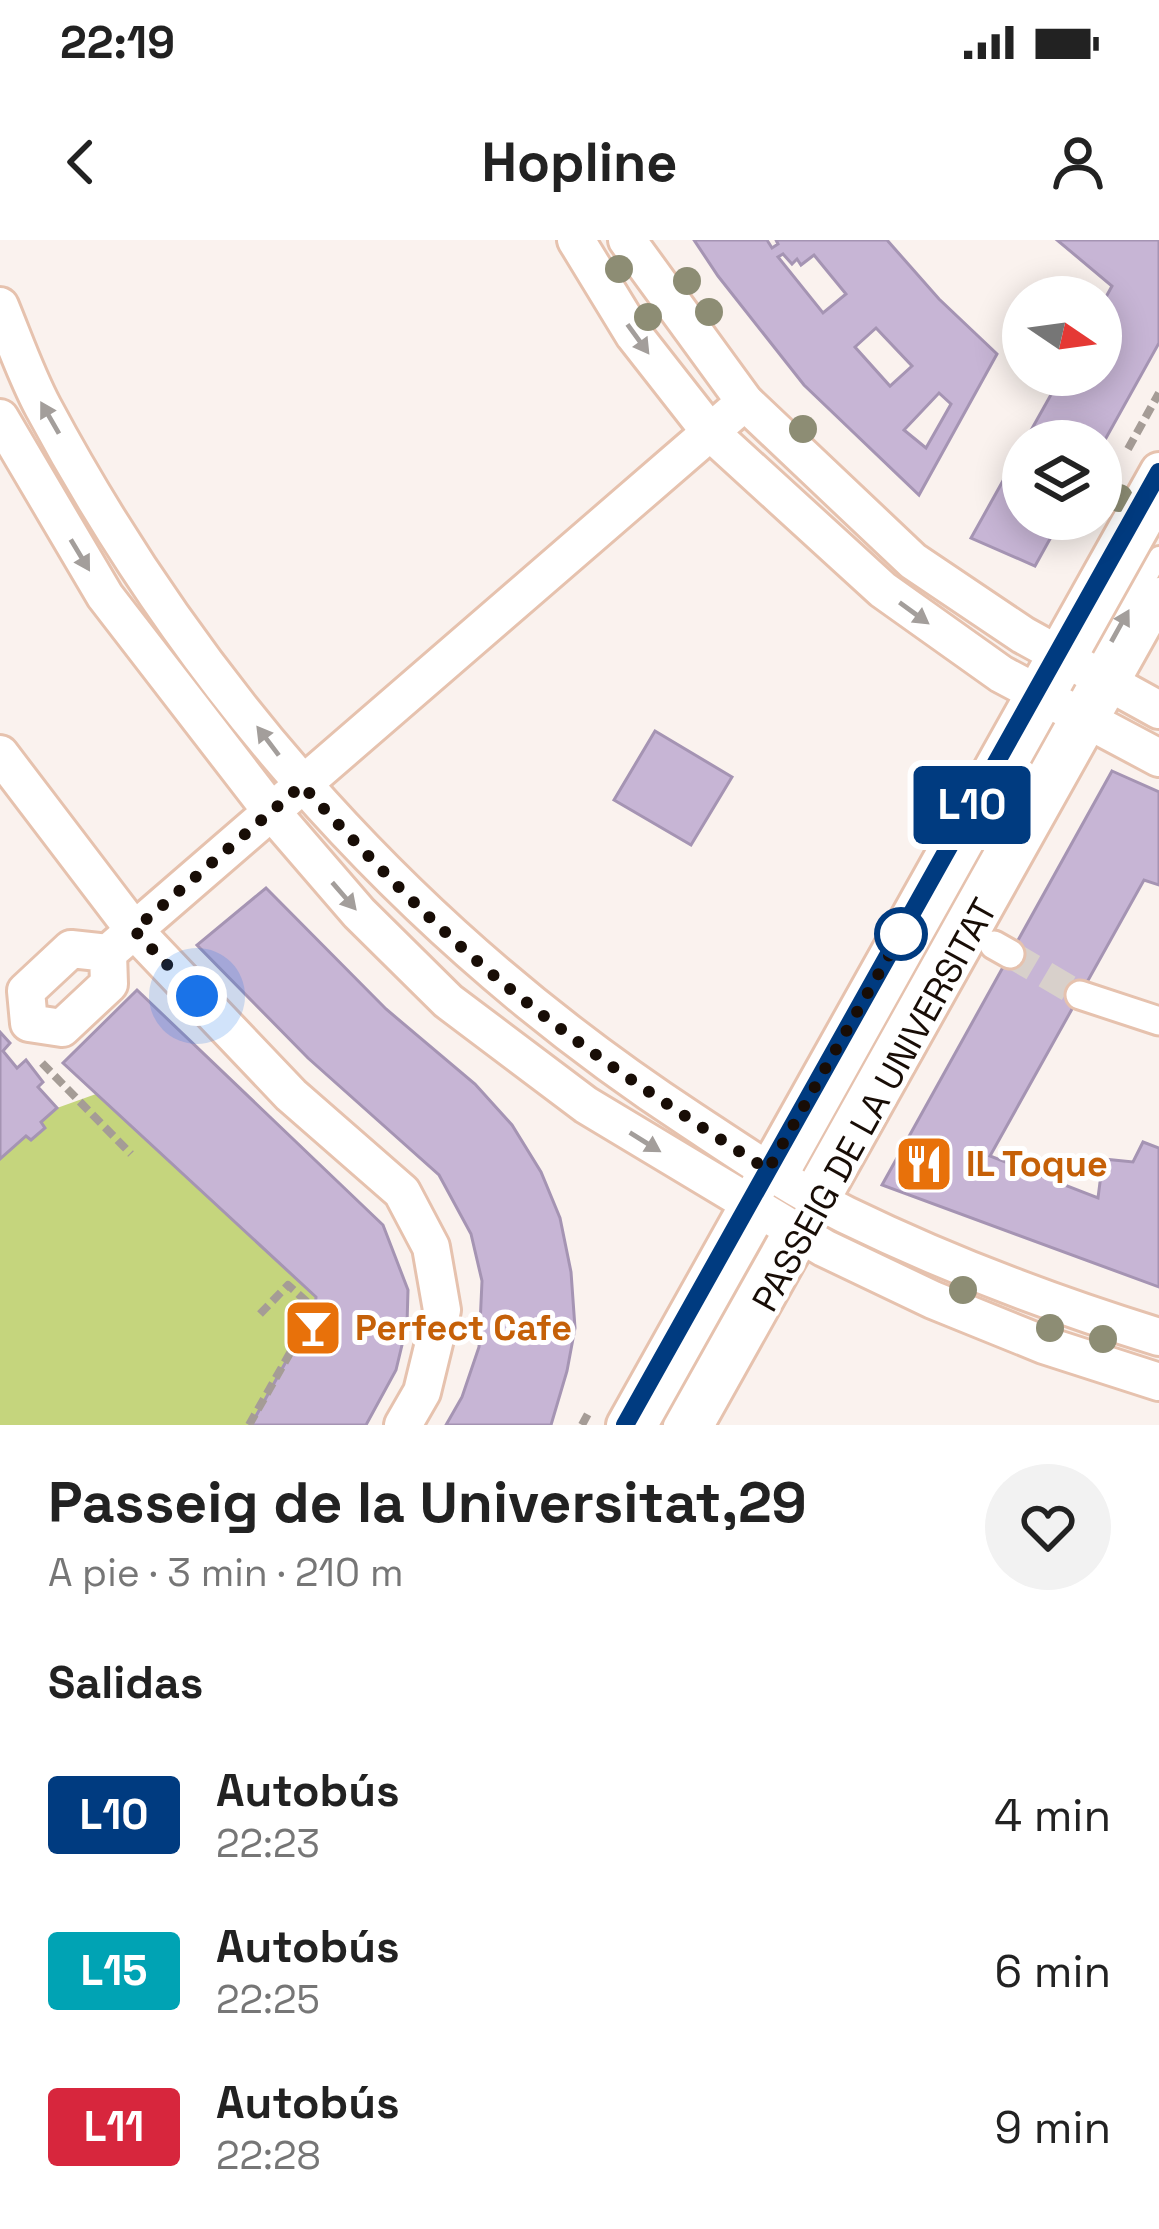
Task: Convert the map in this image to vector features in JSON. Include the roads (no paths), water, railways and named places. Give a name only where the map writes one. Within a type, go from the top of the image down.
[{"type":"street","points":[[576,240],[634,335],[710,432],[883,590],[988,666],[1159,758]]},
{"type":"street","points":[[627,240],[746,402],[913,561],[981,610],[1159,710]]},
{"type":"street","points":[[0,307],[41,404],[143,578],[302,785],[398,887],[484,968],[615,1070],[795,1185],[1061,1306],[1159,1337]]},
{"type":"street","points":[[121,941],[746,402]]},
{"type":"street","points":[[0,418],[105,596],[272,811],[359,913],[448,1001],[586,1105],[775,1220],[933,1300],[1044,1346],[1159,1382]]},
{"type":"street","name":"PASSEIG DE LA UNIVERSITAT","points":[[625,1425],[775,1220],[1062,708],[1083,669],[1159,471]]},
{"type":"street","name":"PASSEIG DE LA UNIVERSITAT","points":[[695,1425],[775,1220],[1083,669],[1159,596]]},
{"type":"street","points":[[0,754],[121,941],[402,1192],[431,1247],[442,1310],[422,1392],[403,1425]]},
{"type":"street","points":[[1080,994],[1159,1021]]},
{"type":"lane","points":[[1083,669],[1159,513]]},
{"type":"lane","points":[[1083,669],[1159,556]]},
{"type":"lane","points":[[650,1425],[775,1220]]},
{"type":"lane","points":[[673,1425],[775,1220]]},
{"type":"tunnel","points":[[1010,954],[1080,995]]},
{"type":"place","name":"IL Toque","points":[[924,1164]]},
{"type":"place","name":"Perfect Cafe","points":[[313,1328]]}]
